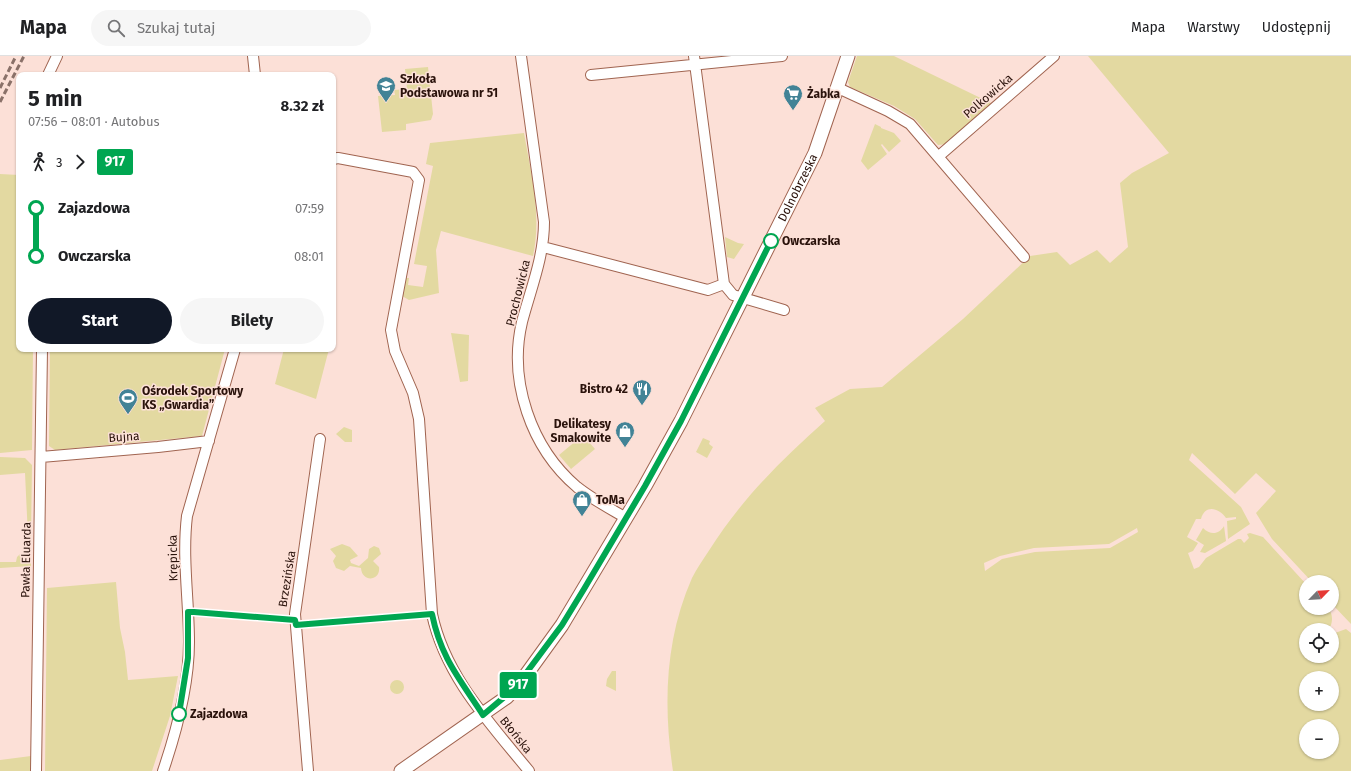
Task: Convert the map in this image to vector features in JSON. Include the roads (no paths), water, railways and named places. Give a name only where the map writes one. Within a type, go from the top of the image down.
[{"type":"street","points":[[49,72],[57,56]]},
{"type":"street","points":[[253,56],[255,72]]},
{"type":"street","name":"Prochowicka","points":[[521,56],[544,222],[543,247],[521,330],[519,372],[526,409],[543,447],[563,473],[584,491],[626,518]]},
{"type":"street","points":[[591,75],[695,60],[782,56]]},
{"type":"street","name":"Dolnobrzeska","points":[[401,771],[483,715],[515,688],[538,659],[573,607],[681,421],[815,153],[848,56]]},
{"type":"street","name":"Polkowicka","points":[[939,156],[1054,56]]},
{"type":"street","points":[[695,60],[724,284],[733,295],[742,299],[784,310]]},
{"type":"street","points":[[838,88],[900,117],[910,124],[1024,257]]},
{"type":"street","name":"Błońska","points":[[336,158],[413,172],[419,180],[391,330],[392,338],[413,393],[419,419],[432,614],[436,631],[448,663],[483,715],[529,771]]},
{"type":"street","points":[[543,247],[708,290],[724,284]]},
{"type":"street","name":"Pawła Eluarda","points":[[36,771],[42,352]]},
{"type":"street","name":"Krępicka","points":[[163,771],[181,709],[189,642],[186,536],[187,516],[234,352]]},
{"type":"street","name":"Brzezińska","points":[[308,771],[295,614],[320,439]]},
{"type":"street","name":"Bujna","points":[[41,456],[158,448],[209,441]]},
{"type":"railway","points":[[0,88],[16,56]]},
{"type":"railway","points":[[0,102],[24,56]]},
{"type":"place","name":"Szkoła Podstawowa nr 51","points":[[386,103]]},
{"type":"place","name":"Żabka","points":[[793,111]]},
{"type":"place","name":"Owczarska","points":[[771,241]]},
{"type":"place","name":"Bistro 42","points":[[642,406]]},
{"type":"place","name":"Ośrodek Sportowy KS „Gwardia”","points":[[128,415]]},
{"type":"place","name":"Delikatesy Smakowite","points":[[625,448]]},
{"type":"place","name":"ToMa","points":[[582,517]]},
{"type":"place","name":"Zajazdowa","points":[[179,714]]}]
